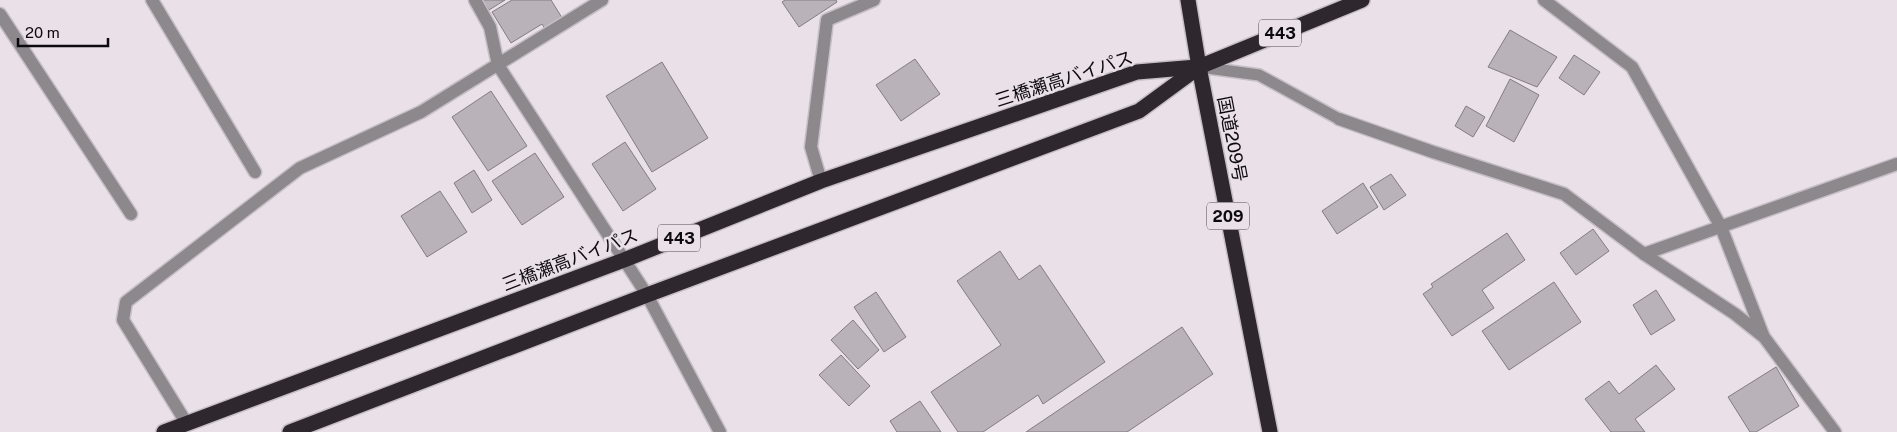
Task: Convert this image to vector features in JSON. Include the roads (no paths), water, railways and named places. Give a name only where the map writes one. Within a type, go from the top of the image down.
[{"type":"highway","name":"国道209号","points":[[1188,0],[1199,67],[1270,432]]},
{"type":"highway","name":"443","points":[[290,432],[647,295],[1139,111],[1199,67],[1362,0]]},
{"type":"highway","name":"三橋瀬高バイパス","points":[[164,432],[624,260],[822,181],[1137,72],[1199,67]]},
{"type":"street","points":[[152,0],[254,172]]},
{"type":"street","points":[[475,0],[490,27],[498,65],[647,295],[720,432]]},
{"type":"street","points":[[187,424],[123,320],[126,302],[300,168],[420,112],[602,0]]},
{"type":"street","points":[[822,181],[811,147],[827,20],[874,0]]},
{"type":"street","points":[[1544,0],[1632,67],[1721,227],[1764,337]]},
{"type":"street","points":[[0,14],[131,214]]},
{"type":"street","points":[[1339,119],[1433,152],[1564,194],[1644,254],[1735,314],[1764,337],[1835,432]]},
{"type":"street","points":[[1644,254],[1897,164]]},
{"type":"lane","points":[[1199,67],[1259,75],[1339,119]]}]
